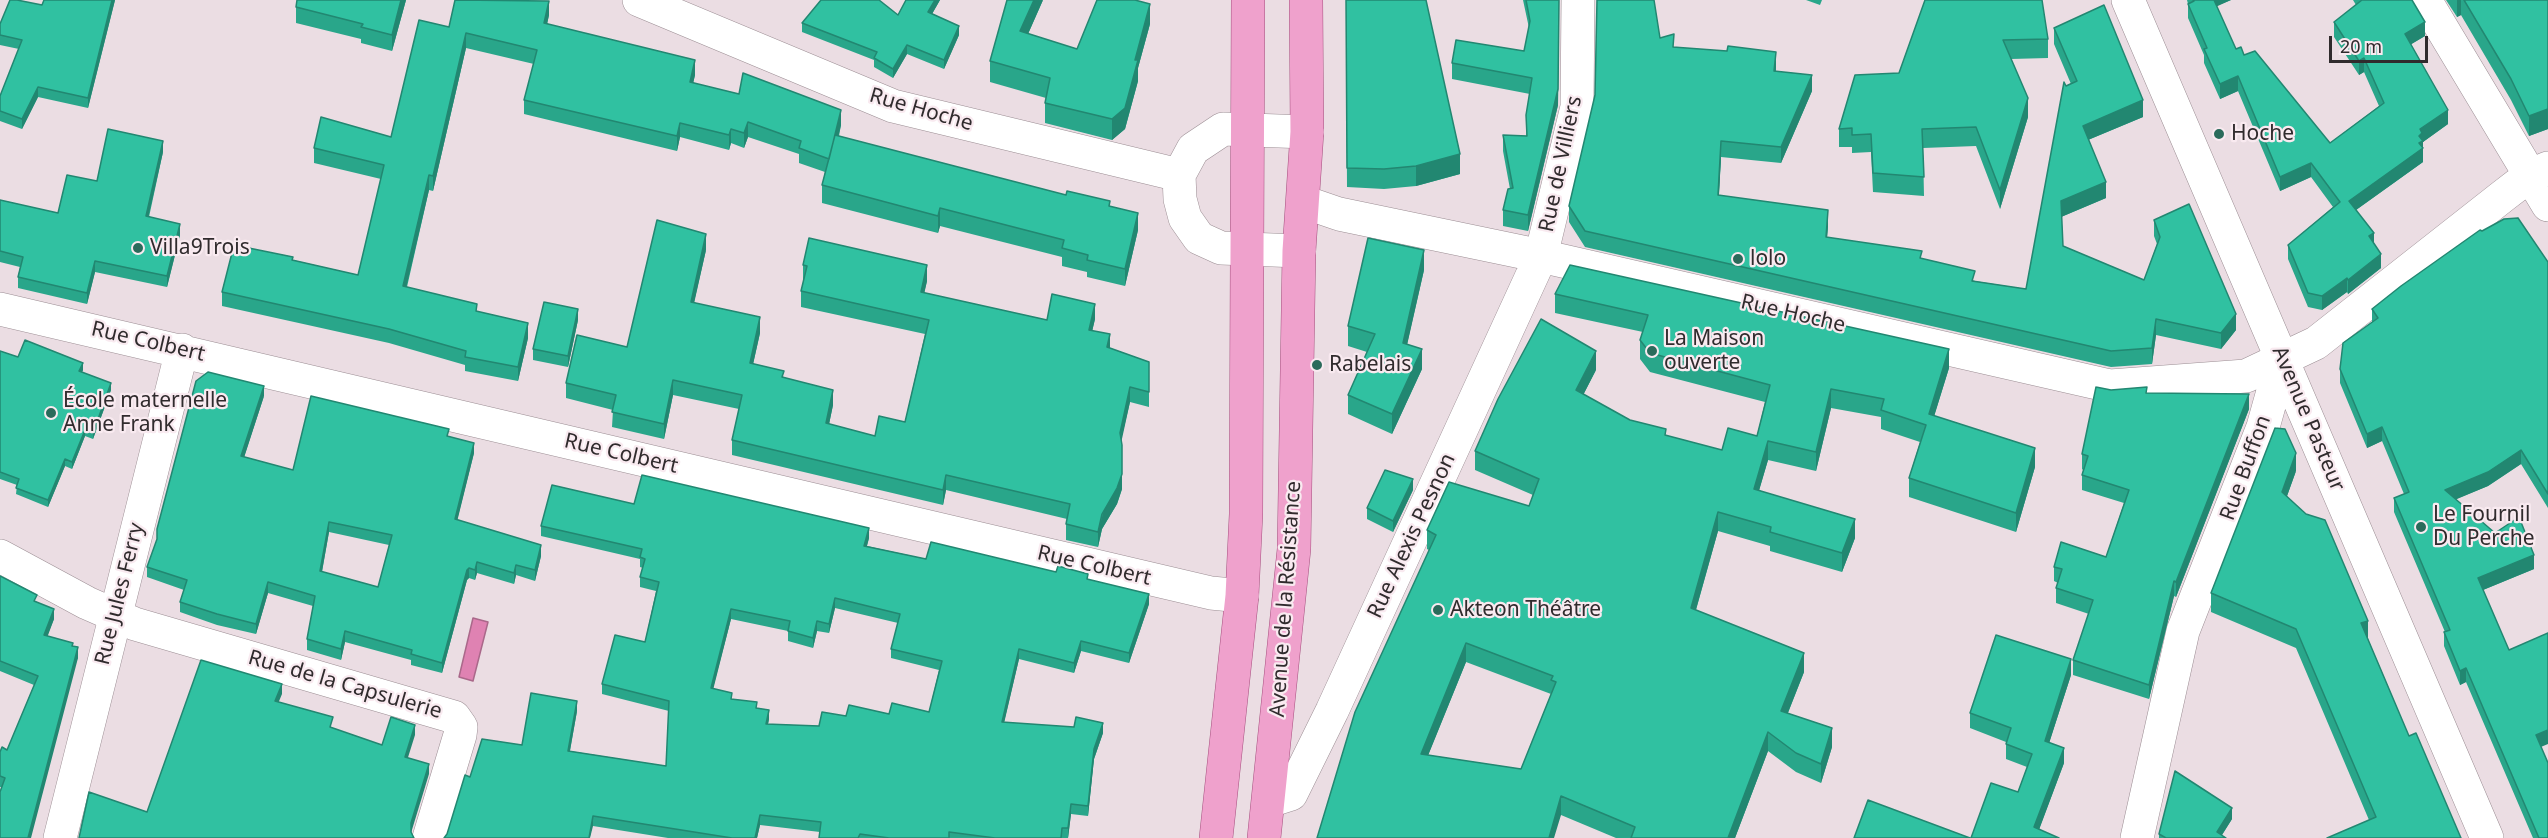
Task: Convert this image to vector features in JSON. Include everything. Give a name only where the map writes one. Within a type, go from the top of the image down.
[{"type":"main road","name":"Avenue de la Résistance","points":[[1216,838],[1242,596],[1246,514],[1248,0]]},
{"type":"main road","name":"Avenue de la Résistance","points":[[1264,838],[1280,797],[1294,549],[1299,251],[1307,132],[1306,0]]},
{"type":"street","name":"Rue Hoche","points":[[639,0],[893,106],[1179,175]]},
{"type":"street","name":"Rue de Villiers","points":[[1541,256],[1577,107],[1578,0]]},
{"type":"street","name":"Avenue Pasteur","points":[[2128,0],[2487,838]]},
{"type":"street","points":[[2425,0],[2539,172],[2548,205]]},
{"type":"street","points":[[1299,251],[1221,248],[1199,238],[1185,218],[1180,199],[1179,175],[1193,149],[1223,129],[1307,132]]},
{"type":"street","points":[[2282,359],[2316,343],[2539,172]]},
{"type":"street","name":"Rue Hoche","points":[[1304,202],[1339,214],[1541,256],[2110,386],[2246,376],[2282,359]]},
{"type":"street","name":"Rue Alexis Pesnon","points":[[1280,797],[1332,711],[1541,256]]},
{"type":"street","name":"Rue Colbert","points":[[0,309],[1153,580],[1211,593],[1242,596]]},
{"type":"street","name":"Rue Jules Ferry","points":[[60,838],[182,350]]},
{"type":"street","name":"Rue Buffon","points":[[2137,838],[2183,631],[2263,427],[2282,359]]},
{"type":"street","points":[[0,556],[114,616]]},
{"type":"street","name":"Rue de la Capsulerie","points":[[114,616],[454,717],[461,727],[460,735],[429,838]]},
{"type":"shaded area","points":[[473,618],[488,622],[473,681],[459,677]]},
{"type":"building","points":[[10,0],[42,5],[44,0],[112,0],[88,98],[38,87],[22,119],[0,111],[0,96],[22,40],[0,35],[0,24]]},
{"type":"building","points":[[297,0],[401,0],[392,35],[361,27],[363,24],[296,7]]},
{"type":"building","points":[[455,0],[549,1],[544,23],[695,60],[690,82],[739,94],[743,73],[841,110],[829,159],[799,148],[801,141],[748,122],[744,133],[731,129],[729,135],[680,123],[677,136],[524,100],[537,50],[466,33],[433,176],[429,175],[403,286],[477,304],[476,311],[528,323],[518,367],[465,357],[466,351],[389,329],[222,292],[234,245],[293,257],[292,260],[358,275],[384,165],[314,148],[321,117],[391,137],[419,20],[449,27]]},
{"type":"building","points":[[821,0],[879,0],[898,15],[906,0],[935,0],[928,12],[959,26],[944,60],[907,45],[893,69],[874,58],[877,52],[802,23]]},
{"type":"building","points":[[1007,0],[1034,0],[1020,31],[1077,49],[1097,0],[1135,0],[1150,4],[1125,108],[1112,119],[1045,103],[1050,78],[990,61]]},
{"type":"building","points":[[1346,0],[1426,0],[1460,154],[1416,166],[1384,169],[1347,168]]},
{"type":"building","points":[[1526,0],[1559,0],[1558,89],[1528,215],[1503,210],[1508,189],[1513,188],[1503,135],[1527,136],[1526,115],[1532,78],[1452,63],[1456,40],[1524,51],[1530,21]]},
{"type":"building","points":[[1597,0],[1654,0],[1660,38],[1674,34],[1673,47],[1727,51],[1728,46],[1776,52],[1774,71],[1812,75],[1781,147],[1721,141],[1718,195],[1828,210],[1826,237],[1922,251],[1920,258],[1975,271],[1972,281],[2026,289],[2064,82],[2066,86],[2077,81],[2054,28],[2104,5],[2143,100],[2083,126],[2106,182],[2061,201],[2063,246],[2144,280],[2160,237],[2154,220],[2189,204],[2236,314],[2221,333],[2156,319],[2152,348],[2111,351],[1585,231],[1569,206],[1595,95]]},
{"type":"building","points":[[1925,0],[2042,0],[2048,39],[2003,40],[2028,98],[2000,190],[1976,127],[1922,129],[1924,177],[1873,173],[1871,134],[1852,135],[1852,128],[1839,129],[1855,75],[1899,73]]},
{"type":"building","points":[[2193,0],[2214,0],[2236,49],[2241,47],[2244,55],[2255,51],[2330,143],[2384,103],[2364,58],[2359,61],[2334,22],[2362,0],[2412,0],[2425,22],[2405,34],[2448,110],[2420,129],[2422,133],[2419,136],[2423,141],[2419,143],[2423,148],[2349,201],[2374,233],[2369,236],[2381,254],[2348,280],[2347,278],[2322,296],[2308,293],[2288,245],[2340,202],[2311,163],[2280,177],[2238,76],[2220,84],[2204,49],[2207,48],[2188,4]]},
{"type":"building","points":[[2464,0],[2548,0],[2548,109],[2529,116],[2511,79]]},
{"type":"building","points":[[108,129],[163,141],[146,216],[180,224],[167,276],[95,261],[87,293],[18,277],[23,257],[0,251],[0,200],[58,213],[67,175],[97,181]]},
{"type":"building","points":[[835,135],[1066,195],[1067,191],[1110,201],[1109,206],[1138,213],[1125,269],[1087,260],[1088,255],[1062,248],[1064,240],[940,208],[938,216],[822,185]]},
{"type":"building","points":[[2518,218],[2548,262],[2548,494],[2521,450],[2488,472],[2445,490],[2495,533],[2519,517],[2534,555],[2478,578],[2509,650],[2548,633],[2548,730],[2536,735],[2548,763],[2548,838],[2539,838],[2466,668],[2460,671],[2444,632],[2450,630],[2394,498],[2409,492],[2382,427],[2367,434],[2340,369],[2343,343],[2378,318],[2372,309],[2480,230],[2504,219]]},
{"type":"building","points":[[657,220],[706,234],[691,302],[760,317],[750,363],[784,371],[782,377],[833,390],[826,423],[875,436],[879,416],[905,422],[929,320],[801,291],[807,266],[803,265],[809,238],[927,265],[921,292],[1047,320],[1052,294],[1095,304],[1089,330],[1110,334],[1107,347],[1149,362],[1149,392],[1130,387],[1120,433],[1122,474],[1102,514],[1098,532],[1066,524],[1070,504],[946,475],[943,490],[732,440],[742,395],[673,380],[664,424],[612,412],[616,395],[566,383],[577,335],[627,347]]},
{"type":"building","points":[[1368,238],[1424,250],[1403,343],[1422,349],[1392,414],[1348,395],[1375,334],[1348,326]]},
{"type":"building","points":[[1570,265],[1949,349],[1929,414],[2035,448],[2016,513],[1909,478],[1926,425],[1881,410],[1884,399],[1831,389],[1816,452],[1768,441],[1754,489],[1855,519],[1842,553],[1770,532],[1771,527],[1718,512],[1691,608],[1804,653],[1781,711],[1832,728],[1821,764],[1796,753],[1768,732],[1728,838],[1631,838],[1635,827],[1561,796],[1549,838],[1317,838],[1355,712],[1436,535],[1427,530],[1449,482],[1529,506],[1539,479],[1475,451],[1498,399],[1541,319],[1596,351],[1576,390],[1630,420],[1666,429],[1665,435],[1722,450],[1728,428],[1757,436],[1770,385],[1650,353],[1640,340],[1648,315],[1555,294]],"holes":[[[1466,643],[1553,676],[1551,680],[1556,682],[1521,769],[1421,754]]]},
{"type":"building","points":[[544,302],[578,309],[568,356],[533,349]]},
{"type":"building","name":"École maternelle Anne Frank","points":[[25,340],[83,363],[79,371],[111,383],[93,433],[85,430],[72,462],[65,459],[48,500],[16,488],[19,479],[0,472],[0,351],[18,357]]},
{"type":"building","points":[[208,372],[264,386],[241,456],[293,470],[311,396],[449,429],[447,436],[474,443],[455,519],[541,545],[535,570],[516,565],[514,573],[477,562],[475,570],[469,568],[467,570],[442,663],[411,654],[412,650],[345,631],[341,649],[307,639],[315,596],[268,582],[256,624],[180,602],[187,580],[147,567],[157,539],[157,529],[196,381]],"holes":[[[329,522],[392,535],[378,587],[320,571]]]},
{"type":"building","points":[[2096,387],[2111,390],[2147,387],[2146,393],[2249,394],[2176,582],[2174,581],[2149,685],[2073,660],[2093,600],[2056,588],[2062,569],[2054,567],[2061,542],[2106,557],[2129,490],[2082,475],[2088,456],[2082,454]]},
{"type":"building","points":[[2275,428],[2285,429],[2296,453],[2282,492],[2306,514],[2325,520],[2368,621],[2361,623],[2409,736],[2416,733],[2461,838],[2327,838],[2376,817],[2296,629],[2211,593]]},
{"type":"building","points":[[1385,470],[1413,479],[1393,521],[1367,508]]},
{"type":"building","points":[[642,475],[869,528],[864,546],[926,559],[931,542],[1056,572],[1058,566],[1088,574],[1087,579],[1149,594],[1129,653],[1081,641],[1074,663],[1019,649],[1002,722],[1074,727],[1076,717],[1103,723],[1094,749],[1088,806],[1071,804],[1068,828],[1062,828],[1061,838],[995,838],[949,832],[949,838],[889,838],[860,834],[858,838],[819,838],[821,822],[760,815],[755,838],[732,838],[593,816],[589,838],[444,838],[465,775],[470,777],[482,739],[522,745],[531,693],[577,701],[568,751],[666,766],[669,701],[602,684],[615,635],[645,642],[659,582],[640,577],[645,559],[640,557],[642,549],[541,526],[552,485],[634,504]],"holes":[[[835,598],[900,614],[891,649],[942,661],[929,712],[892,703],[889,714],[849,705],[846,716],[822,712],[819,726],[766,724],[769,710],[756,708],[757,702],[731,699],[732,693],[711,688],[731,609],[790,621],[788,631],[813,638],[817,621],[829,624]]]},
{"type":"building","points":[[0,576],[37,595],[34,601],[54,609],[44,635],[73,643],[72,646],[78,647],[28,838],[0,838],[0,792],[5,778],[0,776],[0,752],[2,747],[7,750],[38,676],[0,661]]},
{"type":"building","points":[[1996,635],[2071,659],[2045,741],[2064,748],[2034,827],[2059,838],[1971,838],[1991,783],[2018,792],[2032,754],[2006,744],[2011,728],[1970,713]]},
{"type":"building","points":[[201,660],[282,684],[275,701],[333,717],[330,727],[382,745],[391,717],[415,725],[405,757],[429,764],[411,823],[414,838],[79,838],[89,792],[147,812]]},
{"type":"building","points":[[2175,771],[2232,808],[2217,832],[2226,838],[2166,838],[2159,834]]},
{"type":"building","points":[[1868,800],[1970,838],[1854,838]]},
{"type":"place","name":"Hoche","points":[[2219,134]]},
{"type":"place","name":"Villa9Trois","points":[[138,248]]},
{"type":"place","name":"lolo","points":[[1738,259]]},
{"type":"place","name":"La Maison ouverte","points":[[1652,351]]},
{"type":"place","name":"Rabelais","points":[[1317,365]]},
{"type":"place","name":"École maternelle Anne Frank","points":[[51,413]]},
{"type":"place","name":"Le Fournil Du Perche","points":[[2421,527]]},
{"type":"place","name":"Akteon Théâtre","points":[[1438,610]]}]
